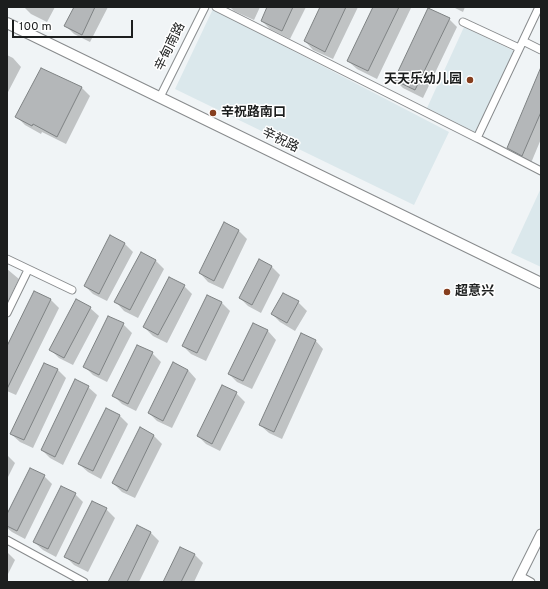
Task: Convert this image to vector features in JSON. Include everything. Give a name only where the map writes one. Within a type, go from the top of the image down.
[{"type":"main road","name":"辛祝路","points":[[7,23],[541,283]]},
{"type":"street","name":"辛甸南路","points":[[160,97],[205,7]]},
{"type":"street","points":[[216,7],[541,171]]},
{"type":"street","points":[[477,138],[539,7]]},
{"type":"street","points":[[463,22],[521,45],[541,50]]},
{"type":"street","points":[[7,259],[72,290]]},
{"type":"street","points":[[7,313],[28,270]]},
{"type":"street","points":[[531,582],[519,579],[541,534]]},
{"type":"street","points":[[7,540],[84,582]]},
{"type":"shaded area","points":[[213,9],[449,132],[414,205],[175,89]]},
{"type":"shaded area","name":"天天乐幼儿园","points":[[464,27],[514,51],[475,132],[427,108]]},
{"type":"shaded area","points":[[541,188],[541,267],[511,253]]},
{"type":"building","points":[[74,7],[95,7],[82,35],[64,26]]},
{"type":"building","points":[[267,7],[293,7],[282,31],[261,21]]},
{"type":"building","points":[[320,7],[346,7],[325,52],[304,41]]},
{"type":"building","points":[[373,7],[399,7],[368,71],[347,61]]},
{"type":"building","points":[[428,8],[450,18],[415,90],[394,80]]},
{"type":"building","points":[[541,67],[541,112],[522,156],[507,148]]},
{"type":"building","points":[[41,68],[82,87],[57,137],[33,124],[32,126],[15,117]]},
{"type":"building","points":[[224,222],[239,230],[214,281],[199,273]]},
{"type":"building","points":[[110,235],[125,243],[99,294],[84,286]]},
{"type":"building","points":[[141,252],[156,260],[130,310],[114,302]]},
{"type":"building","points":[[259,259],[272,266],[252,305],[239,298]]},
{"type":"building","points":[[169,277],[185,285],[158,335],[143,327]]},
{"type":"building","points":[[34,291],[51,299],[7,389],[7,346]]},
{"type":"building","points":[[283,293],[299,301],[287,323],[271,314]]},
{"type":"building","points":[[207,295],[222,302],[197,353],[182,346]]},
{"type":"building","points":[[76,299],[91,307],[64,358],[49,350]]},
{"type":"building","points":[[108,316],[124,323],[99,375],[83,367]]},
{"type":"building","points":[[253,323],[268,330],[243,381],[228,374]]},
{"type":"building","points":[[301,333],[316,340],[274,432],[259,425]]},
{"type":"building","points":[[137,345],[153,352],[128,404],[112,396]]},
{"type":"building","points":[[173,362],[188,370],[163,421],[148,413]]},
{"type":"building","points":[[44,363],[58,369],[24,440],[10,434]]},
{"type":"building","points":[[75,379],[89,386],[55,457],[41,450]]},
{"type":"building","points":[[222,385],[237,392],[212,444],[197,436]]},
{"type":"building","points":[[106,408],[120,415],[93,471],[78,464]]},
{"type":"building","points":[[140,427],[154,435],[127,491],[112,483]]},
{"type":"building","points":[[30,468],[45,475],[17,531],[7,526],[7,514]]},
{"type":"building","points":[[61,486],[76,493],[48,549],[33,542]]},
{"type":"building","points":[[92,501],[107,508],[79,564],[64,557]]},
{"type":"building","points":[[137,525],[151,532],[127,582],[108,582]]},
{"type":"building","points":[[180,547],[195,554],[181,582],[163,582]]},
{"type":"place","name":"天天乐幼儿园","points":[[470,80]]},
{"type":"place","name":"辛祝路南口","points":[[213,113]]},
{"type":"place","name":"超意兴","points":[[447,292]]}]
